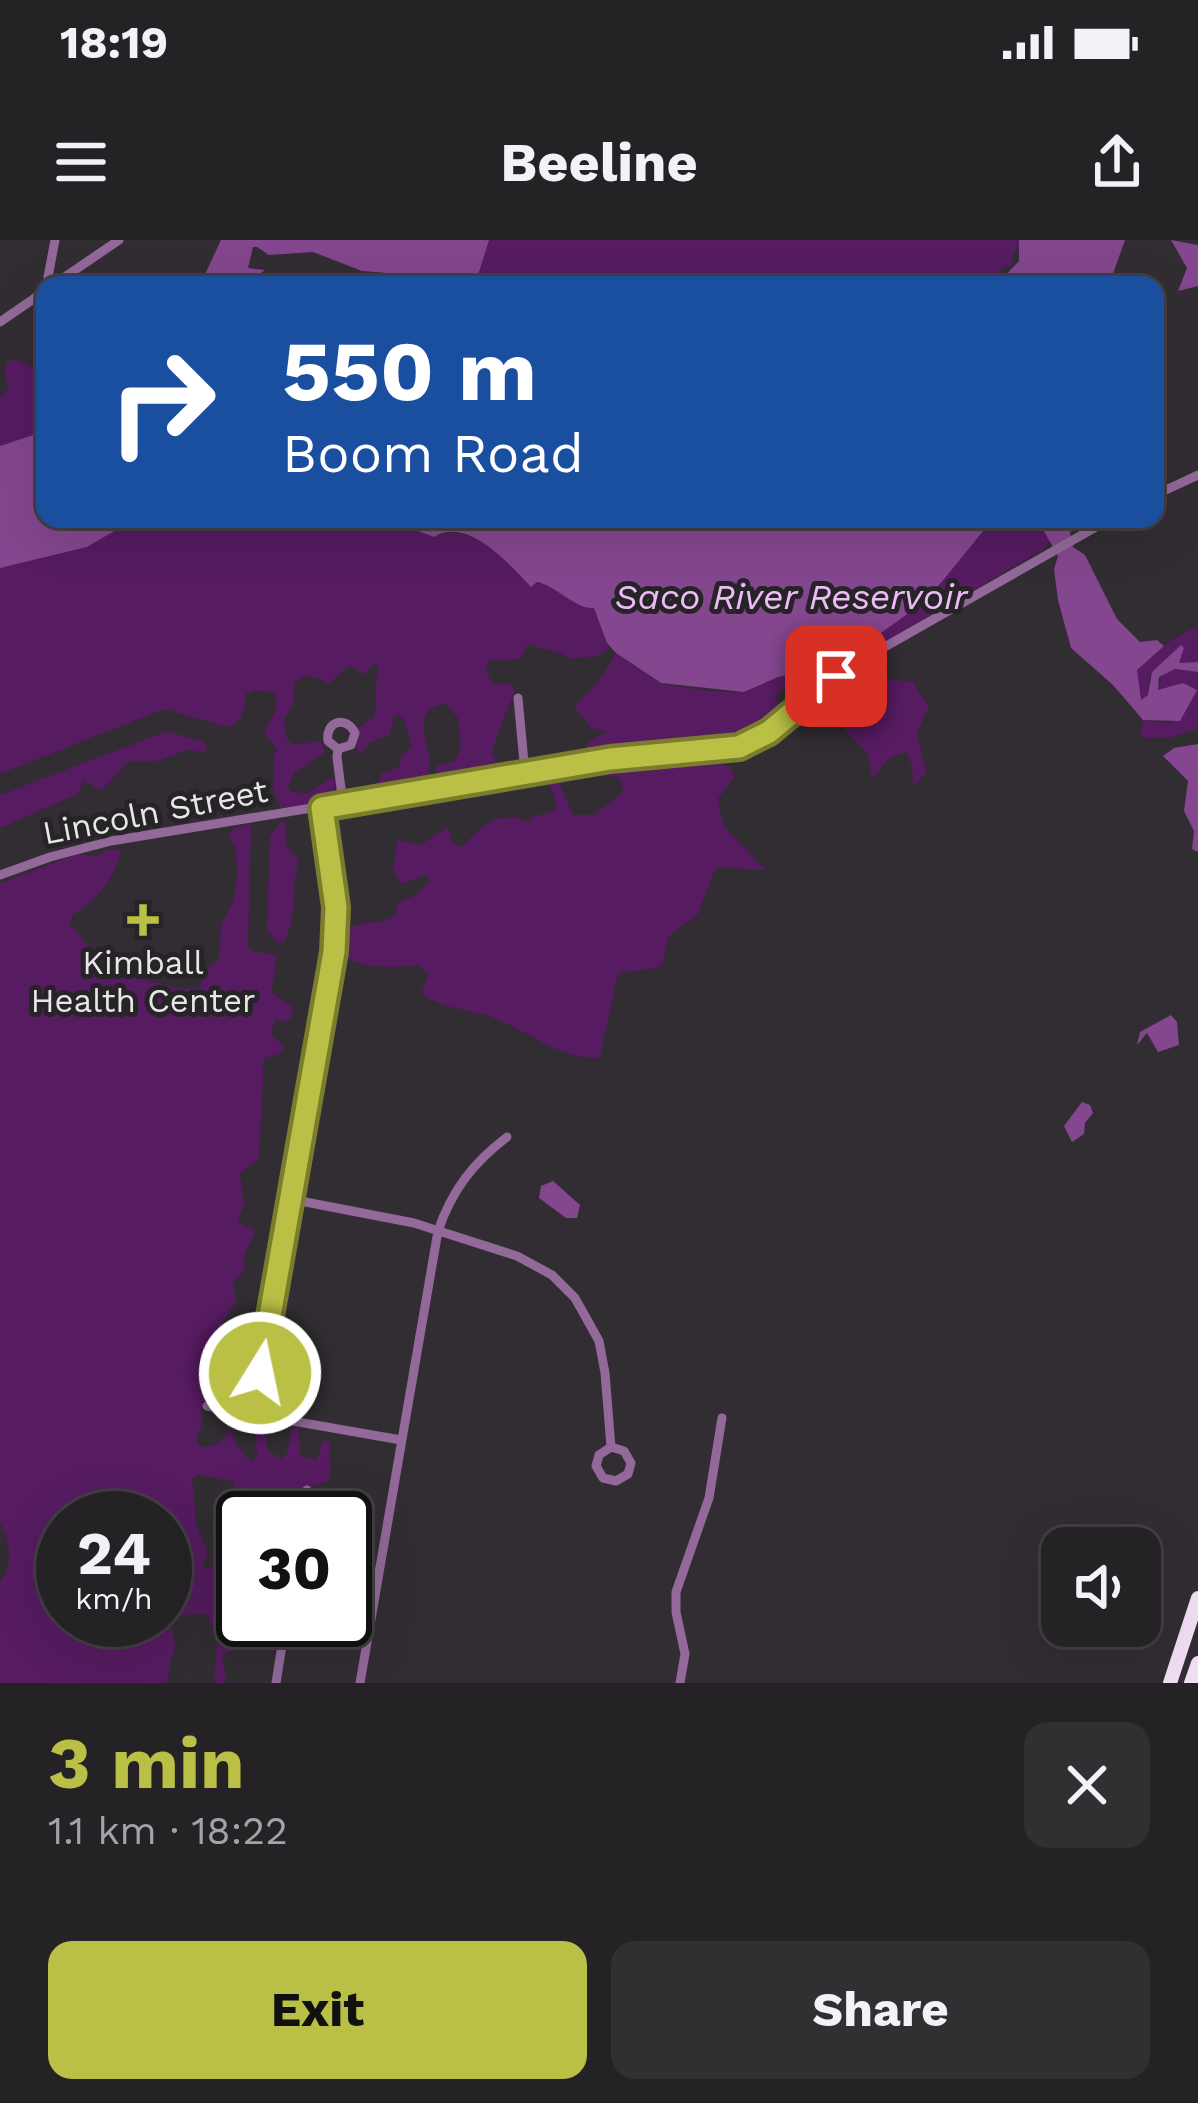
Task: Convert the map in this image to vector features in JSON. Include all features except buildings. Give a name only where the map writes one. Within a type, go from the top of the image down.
[{"type":"highway","points":[[1170,1683],[1198,1598]]},
{"type":"highway","points":[[1191,1683],[1198,1663]]},
{"type":"street","points":[[48,276],[56,240]]},
{"type":"street","points":[[66,276],[119,240]]},
{"type":"street","points":[[0,322],[36,297]]},
{"type":"street","points":[[1164,491],[1198,476]]},
{"type":"street","name":"Lincoln Street","points":[[0,875],[96,844],[610,759],[724,751],[749,744],[847,669],[1093,528]]},
{"type":"street","points":[[518,698],[525,773]]},
{"type":"street","points":[[338,749],[343,804]]},
{"type":"street","points":[[253,1413],[336,930],[322,808]]},
{"type":"street","points":[[360,1683],[438,1231],[458,1186],[507,1137]]},
{"type":"street","points":[[290,1199],[391,1217],[542,1268],[575,1298],[602,1351],[610,1447]]},
{"type":"street","points":[[207,1406],[401,1440]]},
{"type":"street","points":[[680,1683],[685,1654],[676,1592],[709,1498],[722,1418]]},
{"type":"street","points":[[276,1683],[282,1647]]},
{"type":"shaded area","points":[[456,240],[1023,240],[1012,256],[1013,264],[1002,269],[1000,276],[458,276]]},
{"type":"shaded area","points":[[19,360],[36,370],[36,434],[0,446],[0,398],[9,386],[4,371],[8,361]]},
{"type":"shaded area","points":[[410,528],[434,537],[460,533],[485,545],[528,584],[546,584],[594,607],[608,648],[598,656],[569,659],[528,644],[520,659],[488,661],[492,683],[510,684],[515,691],[492,755],[501,766],[499,773],[451,781],[437,775],[436,766],[455,761],[461,747],[458,718],[445,704],[435,706],[425,718],[430,765],[420,788],[376,790],[381,774],[399,767],[401,756],[412,748],[399,715],[394,717],[390,735],[369,743],[361,755],[358,752],[358,728],[374,717],[379,667],[375,663],[364,675],[349,665],[329,684],[307,676],[293,683],[293,705],[284,719],[287,739],[293,745],[321,741],[325,752],[295,772],[288,787],[307,793],[332,777],[336,781],[332,797],[315,805],[281,808],[273,789],[278,751],[265,733],[276,709],[275,693],[254,690],[246,694],[242,717],[230,728],[164,709],[0,774],[0,568],[87,547],[116,530]]},
{"type":"shaded area","points":[[985,528],[1042,528],[1050,541],[820,680],[781,689],[775,698],[782,712],[779,718],[749,739],[719,747],[579,758],[590,741],[607,731],[591,728],[574,707],[616,653],[661,683],[748,691],[872,639],[948,572]]},
{"type":"shaded area","points":[[1198,627],[1198,662],[1179,663],[1181,645],[1150,677],[1148,695],[1141,700],[1136,673],[1164,646]]},
{"type":"shaded area","points":[[873,668],[891,680],[912,681],[929,707],[917,733],[926,772],[917,784],[913,784],[906,752],[889,758],[872,779],[868,754],[841,726],[836,704],[819,699],[852,672]]},
{"type":"shaded area","points":[[1175,669],[1198,672],[1198,729],[1170,738],[1144,737],[1140,732],[1143,720],[1172,723],[1157,690],[1163,673]]},
{"type":"shaded area","points":[[167,731],[205,742],[207,753],[187,750],[158,761],[129,761],[101,791],[83,780],[78,794],[0,828],[0,795]]},
{"type":"shaded area","points":[[654,763],[731,767],[734,777],[718,799],[724,827],[765,869],[715,869],[698,914],[668,937],[663,962],[618,974],[600,1057],[572,1055],[498,1020],[435,1002],[421,993],[429,975],[419,965],[382,967],[346,959],[342,932],[392,918],[398,913],[396,904],[417,894],[431,880],[426,875],[401,884],[393,870],[398,840],[420,845],[448,827],[452,842],[462,847],[492,821],[530,822],[532,817],[556,810],[554,793],[544,778],[557,777],[573,815],[594,815],[624,791],[619,778],[584,775],[581,770]]},
{"type":"shaded area","points":[[285,822],[286,845],[299,860],[291,924],[283,944],[267,928],[270,836]]},
{"type":"shaded area","points":[[251,825],[248,946],[277,955],[271,992],[294,1013],[287,1022],[275,1019],[271,1035],[285,1047],[278,1055],[264,1058],[259,1158],[240,1173],[244,1206],[237,1221],[256,1231],[244,1255],[245,1271],[233,1281],[236,1303],[223,1321],[221,1352],[212,1353],[217,1373],[214,1392],[228,1402],[207,1402],[201,1408],[196,1439],[199,1446],[214,1445],[230,1429],[251,1462],[257,1456],[254,1420],[261,1421],[268,1431],[267,1450],[281,1459],[296,1426],[300,1456],[317,1460],[323,1441],[329,1442],[331,1472],[328,1481],[301,1491],[234,1491],[233,1482],[197,1474],[192,1479],[196,1524],[208,1553],[202,1567],[216,1566],[216,1637],[207,1613],[192,1615],[192,1491],[36,1491],[36,1647],[174,1647],[166,1683],[0,1683],[0,1581],[9,1553],[0,1524],[0,883],[78,854],[97,857],[120,849],[104,886],[73,914],[70,924],[112,968],[170,986],[199,988],[208,968],[219,959],[221,924],[234,900],[236,846],[228,835],[236,827]]},
{"type":"shaded area","points":[[217,1647],[239,1647],[222,1654],[226,1683],[214,1683]]},
{"type":"water","points":[[221,240],[489,240],[478,276],[362,271],[313,252],[269,255],[253,247],[248,268],[265,270],[257,276],[204,276]]},
{"type":"water","points":[[1019,240],[1125,240],[1112,276],[1005,276],[1019,261]]},
{"type":"water","points":[[1171,240],[1198,245],[1198,286],[1178,291],[1187,268]]},
{"type":"water","points":[[36,434],[36,528],[142,528],[116,530],[87,547],[0,568],[0,446]]},
{"type":"water","name":"Saco River Reservoir","points":[[410,528],[986,528],[940,584],[867,643],[826,665],[778,677],[744,692],[661,683],[607,643],[594,608],[544,584],[531,587],[474,538],[447,532],[434,537]]},
{"type":"water","name":"Saco River Reservoir","points":[[1042,528],[1072,528],[1073,547],[1085,555],[1117,619],[1140,642],[1157,640],[1164,646],[1137,670],[1141,700],[1148,695],[1152,672],[1181,645],[1179,663],[1198,662],[1198,672],[1175,669],[1159,677],[1158,690],[1183,683],[1197,690],[1180,721],[1143,720],[1071,648],[1058,600],[1054,569],[1058,556]]},
{"type":"water","points":[[1198,744],[1198,852],[1192,849],[1194,831],[1184,811],[1188,781],[1163,756],[1174,748]]},
{"type":"water","points":[[1171,1015],[1177,1022],[1179,1045],[1158,1052],[1147,1033],[1137,1045],[1140,1032]]},
{"type":"water","points":[[1082,1102],[1093,1113],[1084,1134],[1072,1142],[1064,1126]]},
{"type":"water","points":[[553,1181],[580,1205],[577,1218],[566,1218],[539,1198],[541,1186]]},
{"type":"place","name":"Kimball Health Center","points":[[143,920]]},
{"type":"route","points":[[260,1373],[334,952],[336,907],[322,808],[610,759],[724,751],[769,732],[836,676]]}]
